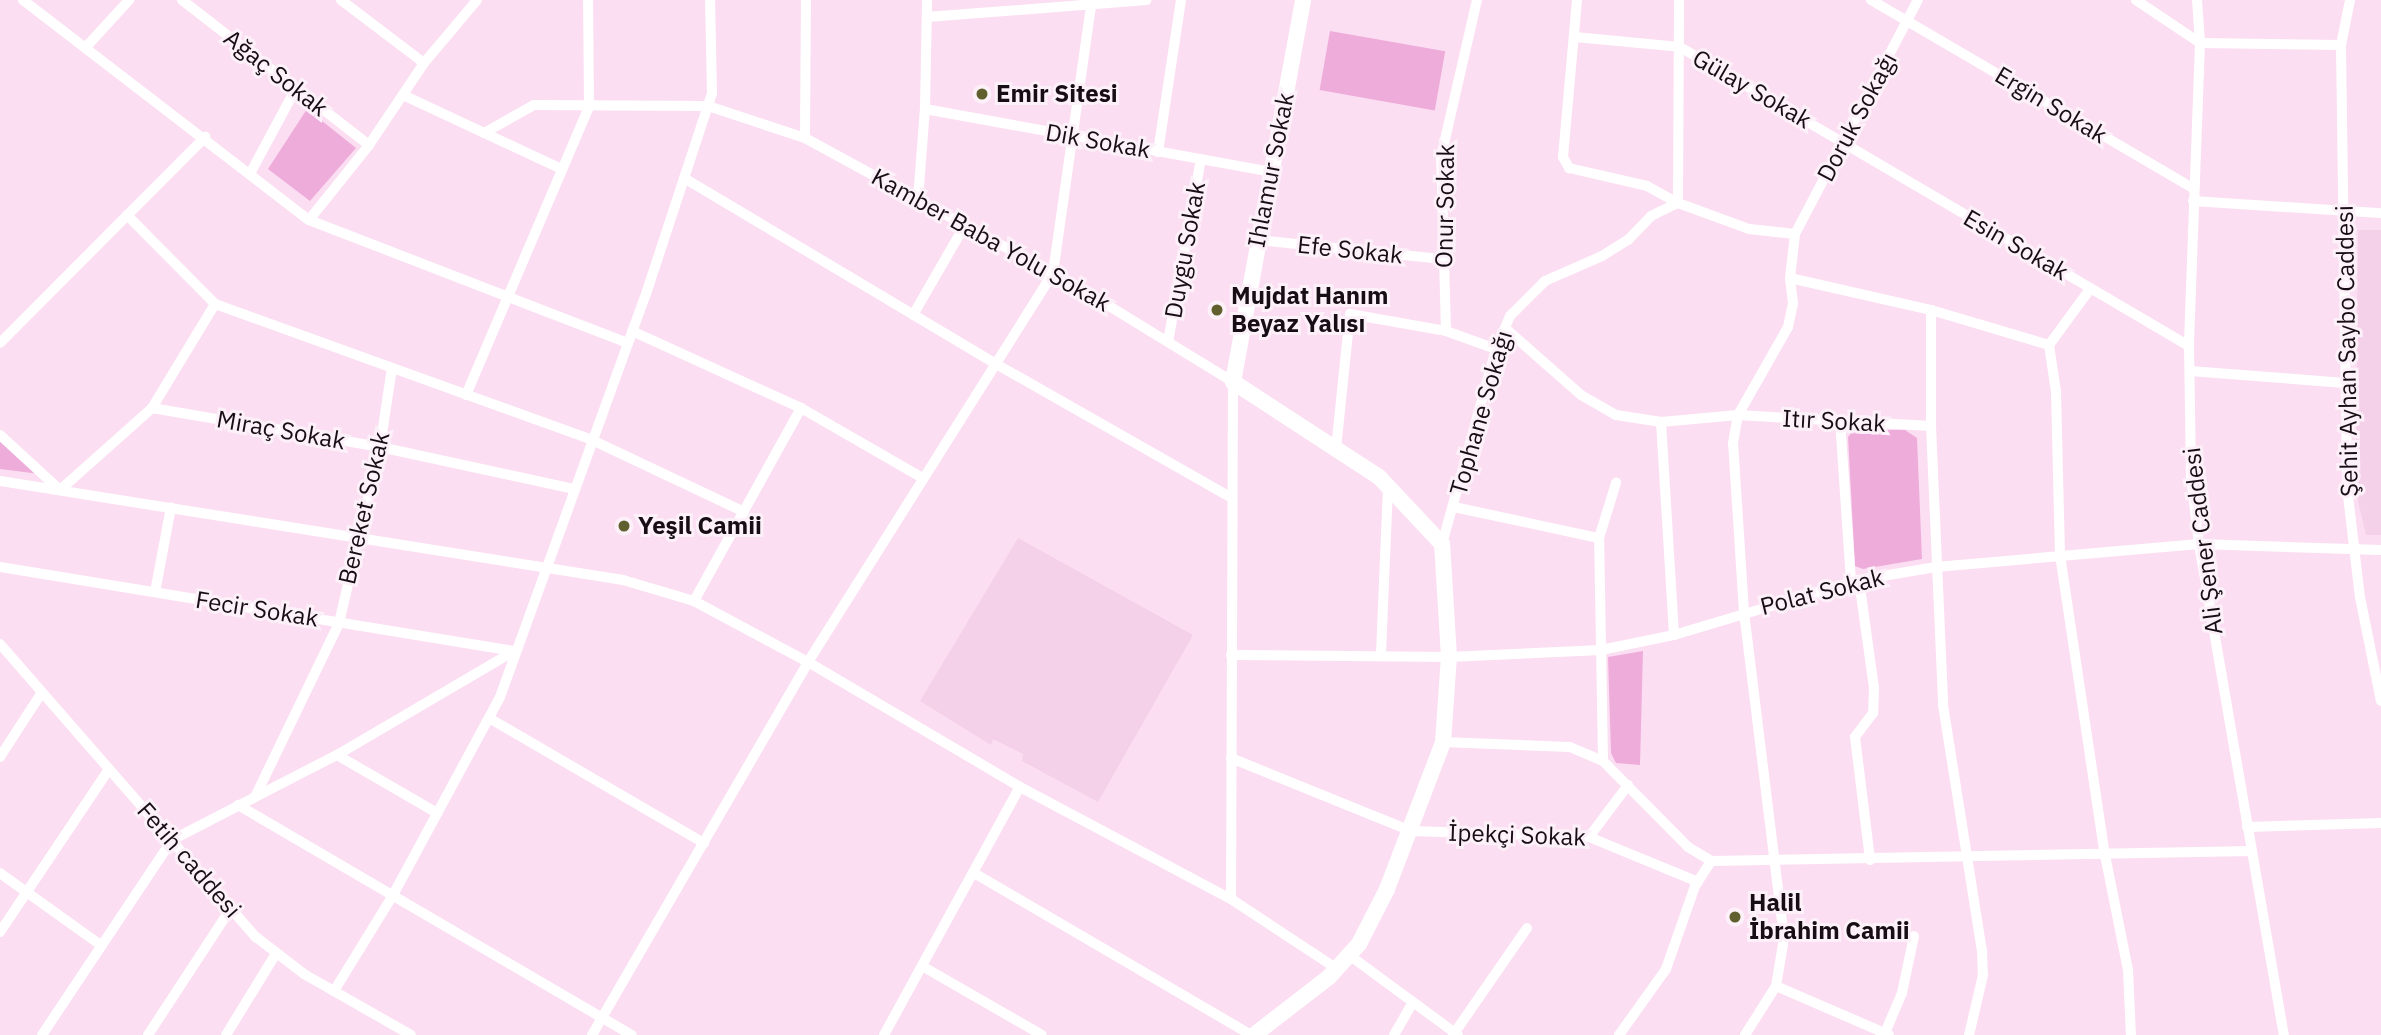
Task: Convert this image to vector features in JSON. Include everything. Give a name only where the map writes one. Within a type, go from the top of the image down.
[{"type":"street","points":[[23,0],[251,172],[309,220],[628,343]]},
{"type":"street","points":[[86,47],[129,0]]},
{"type":"street","name":"Ağaç Sokak","points":[[182,0],[369,145]]},
{"type":"street","points":[[341,0],[424,62]]},
{"type":"street","points":[[356,11],[363,0]]},
{"type":"street","points":[[309,220],[369,145],[424,62],[477,0]]},
{"type":"street","points":[[466,395],[589,106],[588,0]]},
{"type":"street","points":[[334,992],[393,895],[489,718],[628,343],[708,106],[712,93],[710,0]]},
{"type":"street","points":[[805,138],[806,0]]},
{"type":"street","points":[[918,199],[925,109],[927,0]]},
{"type":"street","points":[[927,17],[998,5],[1146,0]]},
{"type":"street","points":[[1158,152],[1181,0]]},
{"type":"street","name":"Ihlamur Sokak","points":[[1233,382],[1303,0]]},
{"type":"street","name":"Onur Sokak","points":[[1446,331],[1441,157],[1477,0]]},
{"type":"street","points":[[1577,0],[1563,157],[1569,168],[1647,187],[1678,203],[1749,229],[1795,234],[1790,278],[1793,303],[1788,327],[1738,415],[1733,443],[1744,612],[1784,937],[1776,986],[1745,1035]]},
{"type":"street","points":[[1678,203],[1679,0]]},
{"type":"street","name":"Ergin Sokak","points":[[1871,0],[2194,189]]},
{"type":"street","name":"Doruk Sokağı","points":[[1795,234],[1918,0]]},
{"type":"street","points":[[2136,0],[2200,43],[2341,46]]},
{"type":"street","name":"Ali Şener Caddesi","points":[[2197,0],[2200,43],[2189,346],[2191,477],[2199,544],[2284,1035]]},
{"type":"street","name":"Şehit Ayhan Saybo Caddesi","points":[[2350,0],[2341,46],[2347,486],[2354,549],[2381,701]]},
{"type":"street","points":[[592,1035],[808,662],[921,477],[1053,273],[1091,2]]},
{"type":"street","name":"Gülay Sokak","points":[[1575,37],[1680,47],[1844,143]]},
{"type":"street","points":[[251,172],[296,88]]},
{"type":"street","points":[[403,95],[562,169]]},
{"type":"street","name":"Kamber Baba Yolu Sokak","points":[[484,133],[534,105],[708,106],[805,138],[1053,273],[1233,382],[1388,484],[1442,544]]},
{"type":"street","name":"Dik Sokak","points":[[925,109],[1271,172]]},
{"type":"street","points":[[2,336],[205,137]]},
{"type":"street","name":"Esin Sokak","points":[[1844,143],[2189,346]]},
{"type":"street","name":"Duygu Sokak","points":[[1168,342],[1201,159]]},
{"type":"street","points":[[684,178],[996,364],[1233,498]]},
{"type":"street","points":[[2193,201],[2381,213]]},
{"type":"street","name":"Tophane Sokağı","points":[[1442,544],[1496,349],[1510,316],[1545,281],[1611,251],[1628,240],[1651,216],[1678,203]]},
{"type":"street","points":[[127,215],[215,304],[592,440],[744,512]]},
{"type":"street","points":[[913,315],[965,225]]},
{"type":"street","name":"Efe Sokak","points":[[1258,240],[1443,259]]},
{"type":"street","points":[[1790,278],[1931,310],[2049,345]]},
{"type":"street","points":[[2090,289],[2049,345],[2056,392],[2060,555],[2105,855],[2128,970],[2131,1035]]},
{"type":"street","points":[[60,490],[152,408],[215,304]]},
{"type":"street","points":[[1931,310],[1930,426],[1943,705],[1983,975],[1969,1035]]},
{"type":"street","points":[[1336,449],[1350,314],[1446,331],[1496,349]]},
{"type":"street","name":"Itır Sokak","points":[[1505,328],[1581,395],[1616,415],[1661,422],[1738,415],[1930,426]]},
{"type":"street","points":[[632,331],[801,408],[921,477]]},
{"type":"street","name":"Bereket Sokak","points":[[255,797],[339,622],[380,447],[393,368]]},
{"type":"street","points":[[2190,370],[2345,383]]},
{"type":"street","points":[[1231,899],[1233,382]]},
{"type":"street","name":"Miraç Sokak","points":[[152,408],[380,447],[574,489]]},
{"type":"street","points":[[694,601],[801,408]]},
{"type":"street","points":[[1840,420],[1855,581],[1874,688],[1873,713],[1855,737],[1870,860]]},
{"type":"street","points":[[1661,422],[1674,635]]},
{"type":"street","points":[[0,435],[60,490]]},
{"type":"street","points":[[0,481],[623,580],[694,601],[808,662],[1020,788],[1231,899],[1337,969]]},
{"type":"street","points":[[1603,761],[1599,538],[1616,483]]},
{"type":"street","points":[[1381,654],[1388,484]]},
{"type":"street","points":[[1454,506],[1599,538]]},
{"type":"street","points":[[155,593],[172,507]]},
{"type":"street","points":[[974,873],[1252,1035],[1337,969],[1349,955],[1387,890],[1410,831],[1443,742],[1449,657],[1442,544]]},
{"type":"street","name":"Polat Sokak","points":[[1231,655],[1381,654],[1449,657],[1601,650],[1674,635],[1855,581],[1936,567],[2199,544],[2381,550]]},
{"type":"street","name":"Fecir Sokak","points":[[0,567],[514,651]]},
{"type":"street","name":"Fetih caddesi","points":[[0,644],[275,955],[411,1035]]},
{"type":"street","points":[[42,1035],[172,840],[337,755],[514,651]]},
{"type":"street","points":[[0,757],[42,692]]},
{"type":"street","points":[[489,718],[704,843]]},
{"type":"street","points":[[1443,742],[1570,747],[1603,761],[1688,847],[1712,861],[1775,862],[2252,851]]},
{"type":"street","points":[[337,755],[437,813]]},
{"type":"street","points":[[1231,758],[1410,831]]},
{"type":"street","points":[[0,932],[109,769]]},
{"type":"street","points":[[1589,837],[1628,785]]},
{"type":"street","points":[[884,1035],[1020,788]]},
{"type":"street","points":[[238,805],[632,1035]]},
{"type":"street","points":[[2247,827],[2381,823]]},
{"type":"street","name":"İpekçi Sokak","points":[[1410,831],[1589,837],[1698,882]]},
{"type":"street","points":[[1619,1035],[1666,969],[1698,882],[1712,861]]},
{"type":"street","points":[[0,873],[102,946]]},
{"type":"street","points":[[148,1035],[231,908]]},
{"type":"street","points":[[1349,955],[1455,1034],[1527,928]]},
{"type":"street","points":[[1776,986],[1862,1030],[1887,1034],[1902,993],[1914,936]]},
{"type":"street","points":[[226,1035],[275,955]]},
{"type":"street","points":[[922,967],[1042,1035]]},
{"type":"street","points":[[1394,1035],[1413,1002]]},
{"type":"shaded area","points":[[1330,31],[1445,51],[1435,110],[1320,90]]},
{"type":"shaded area","points":[[307,109],[356,148],[310,201],[268,169]]},
{"type":"shaded area","points":[[2358,230],[2381,230],[2381,535],[2366,535],[2356,492]]},
{"type":"shaded area","points":[[1854,430],[1905,430],[1917,438],[1922,559],[1863,569],[1855,566],[1848,437]]},
{"type":"shaded area","points":[[0,441],[40,474],[0,469]]},
{"type":"shaded area","points":[[1018,538],[1193,635],[1098,802],[1022,761],[1023,754],[993,739],[991,745],[920,701]]},
{"type":"shaded area","points":[[1643,651],[1640,765],[1616,763],[1611,753],[1608,657]]},
{"type":"place","name":"Emir Sitesi","points":[[982,94]]},
{"type":"place","name":"Mujdat Hanım Beyaz Yalısı","points":[[1217,310]]},
{"type":"place","name":"Yeşil Camii","points":[[624,526]]},
{"type":"place","name":"Halil İbrahim Camii","points":[[1735,917]]}]
